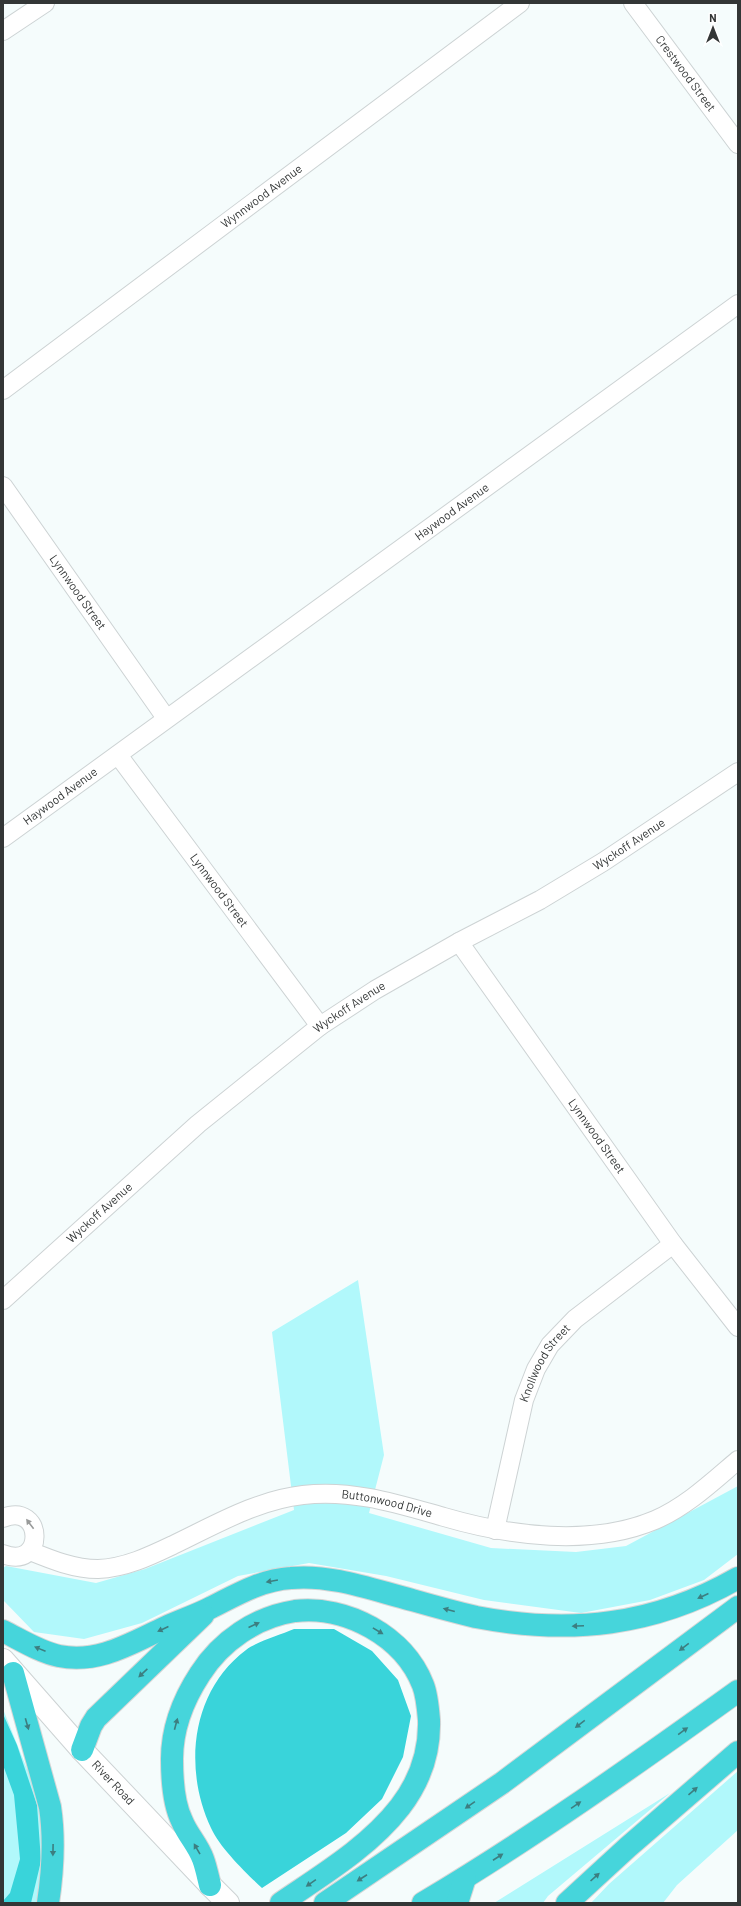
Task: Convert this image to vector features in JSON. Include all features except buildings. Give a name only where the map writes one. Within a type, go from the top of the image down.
[{"type":"highway","points":[[3,1631],[39,1649],[59,1656],[81,1658],[102,1655],[118,1650],[211,1608],[240,1592],[266,1582],[290,1578],[311,1577],[361,1587],[474,1616],[534,1625],[564,1627],[594,1625],[658,1612],[689,1603],[738,1578]]},
{"type":"highway","points":[[324,1903],[502,1783],[738,1607]]},
{"type":"highway","points":[[82,1750],[91,1726],[101,1713],[211,1608]]},
{"type":"highway","points":[[210,1885],[203,1859],[181,1820],[174,1788],[172,1759],[174,1733],[181,1707],[207,1663],[225,1644],[247,1628],[270,1618],[295,1611],[318,1611],[340,1614],[362,1622],[382,1633],[402,1651],[414,1667],[423,1686],[428,1712],[429,1738],[424,1762],[414,1786],[383,1826],[365,1843],[281,1903]]},
{"type":"highway","points":[[8,1666],[50,1807],[53,1828],[53,1851],[48,1903]]},
{"type":"highway","points":[[423,1903],[465,1878],[650,1755],[738,1692]]},
{"type":"highway","points":[[567,1903],[628,1847],[738,1752]]},
{"type":"highway","points":[[458,1903],[465,1878]]},
{"type":"street","points":[[3,31],[45,3]]},
{"type":"street","name":"Wynnwood Avenue","points":[[3,390],[520,3]]},
{"type":"street","name":"Crestwood Street","points":[[633,3],[738,144]]},
{"type":"street","name":"Haywood Avenue","points":[[3,838],[118,755],[166,718],[738,304]]},
{"type":"street","name":"Lynnwood Street","points":[[3,486],[166,718]]},
{"type":"street","name":"Lynnwood Street","points":[[118,755],[320,1026]]},
{"type":"street","name":"Wyckoff Avenue","points":[[3,1300],[198,1124],[320,1026],[375,990],[459,942],[540,900],[597,866],[738,772]]},
{"type":"street","name":"Lynnwood Street","points":[[459,942],[673,1244],[738,1327]]},
{"type":"street","name":"Knollwood Street","points":[[495,1530],[524,1400],[536,1369],[550,1345],[575,1320],[673,1244]]},
{"type":"street","name":"Buttonwood Drive","points":[[30,1551],[54,1561],[79,1568],[99,1568],[122,1565],[151,1555],[238,1514],[270,1502],[303,1495],[335,1493],[362,1496],[495,1530],[553,1537],[611,1532],[655,1520],[691,1500],[738,1460]]},
{"type":"street","points":[[3,1518],[12,1515],[21,1516],[28,1520],[34,1528],[36,1536],[34,1545],[30,1551],[21,1556],[12,1557],[3,1554]]},
{"type":"street","name":"River Road","points":[[8,1666],[82,1750],[228,1903]]},
{"type":"shaded area","points":[[358,1280],[384,1455],[369,1513],[491,1548],[576,1552],[626,1546],[738,1486],[738,1554],[704,1580],[650,1600],[581,1613],[484,1600],[386,1576],[309,1563],[238,1576],[142,1623],[84,1639],[34,1632],[3,1600],[3,1568],[6,1566],[96,1583],[145,1569],[294,1510],[272,1332]]},
{"type":"shaded area","points":[[294,1629],[334,1629],[372,1651],[398,1680],[411,1716],[403,1757],[382,1799],[346,1833],[262,1888],[227,1852],[211,1828],[202,1805],[197,1781],[195,1757],[197,1732],[203,1709],[213,1687],[228,1667],[251,1647]]},
{"type":"shaded area","points":[[3,1709],[27,1769],[32,1767],[39,1801],[42,1835],[42,1869],[36,1903],[3,1903]]},
{"type":"shaded area","points":[[3,1714],[17,1745],[37,1805],[41,1861],[31,1903],[3,1903],[10,1893],[20,1859],[14,1795],[3,1765]]},
{"type":"shaded area","points":[[738,1771],[738,1830],[677,1885],[663,1903],[591,1903],[609,1884]]},
{"type":"shaded area","points":[[670,1793],[548,1896],[543,1903],[494,1903]]}]
